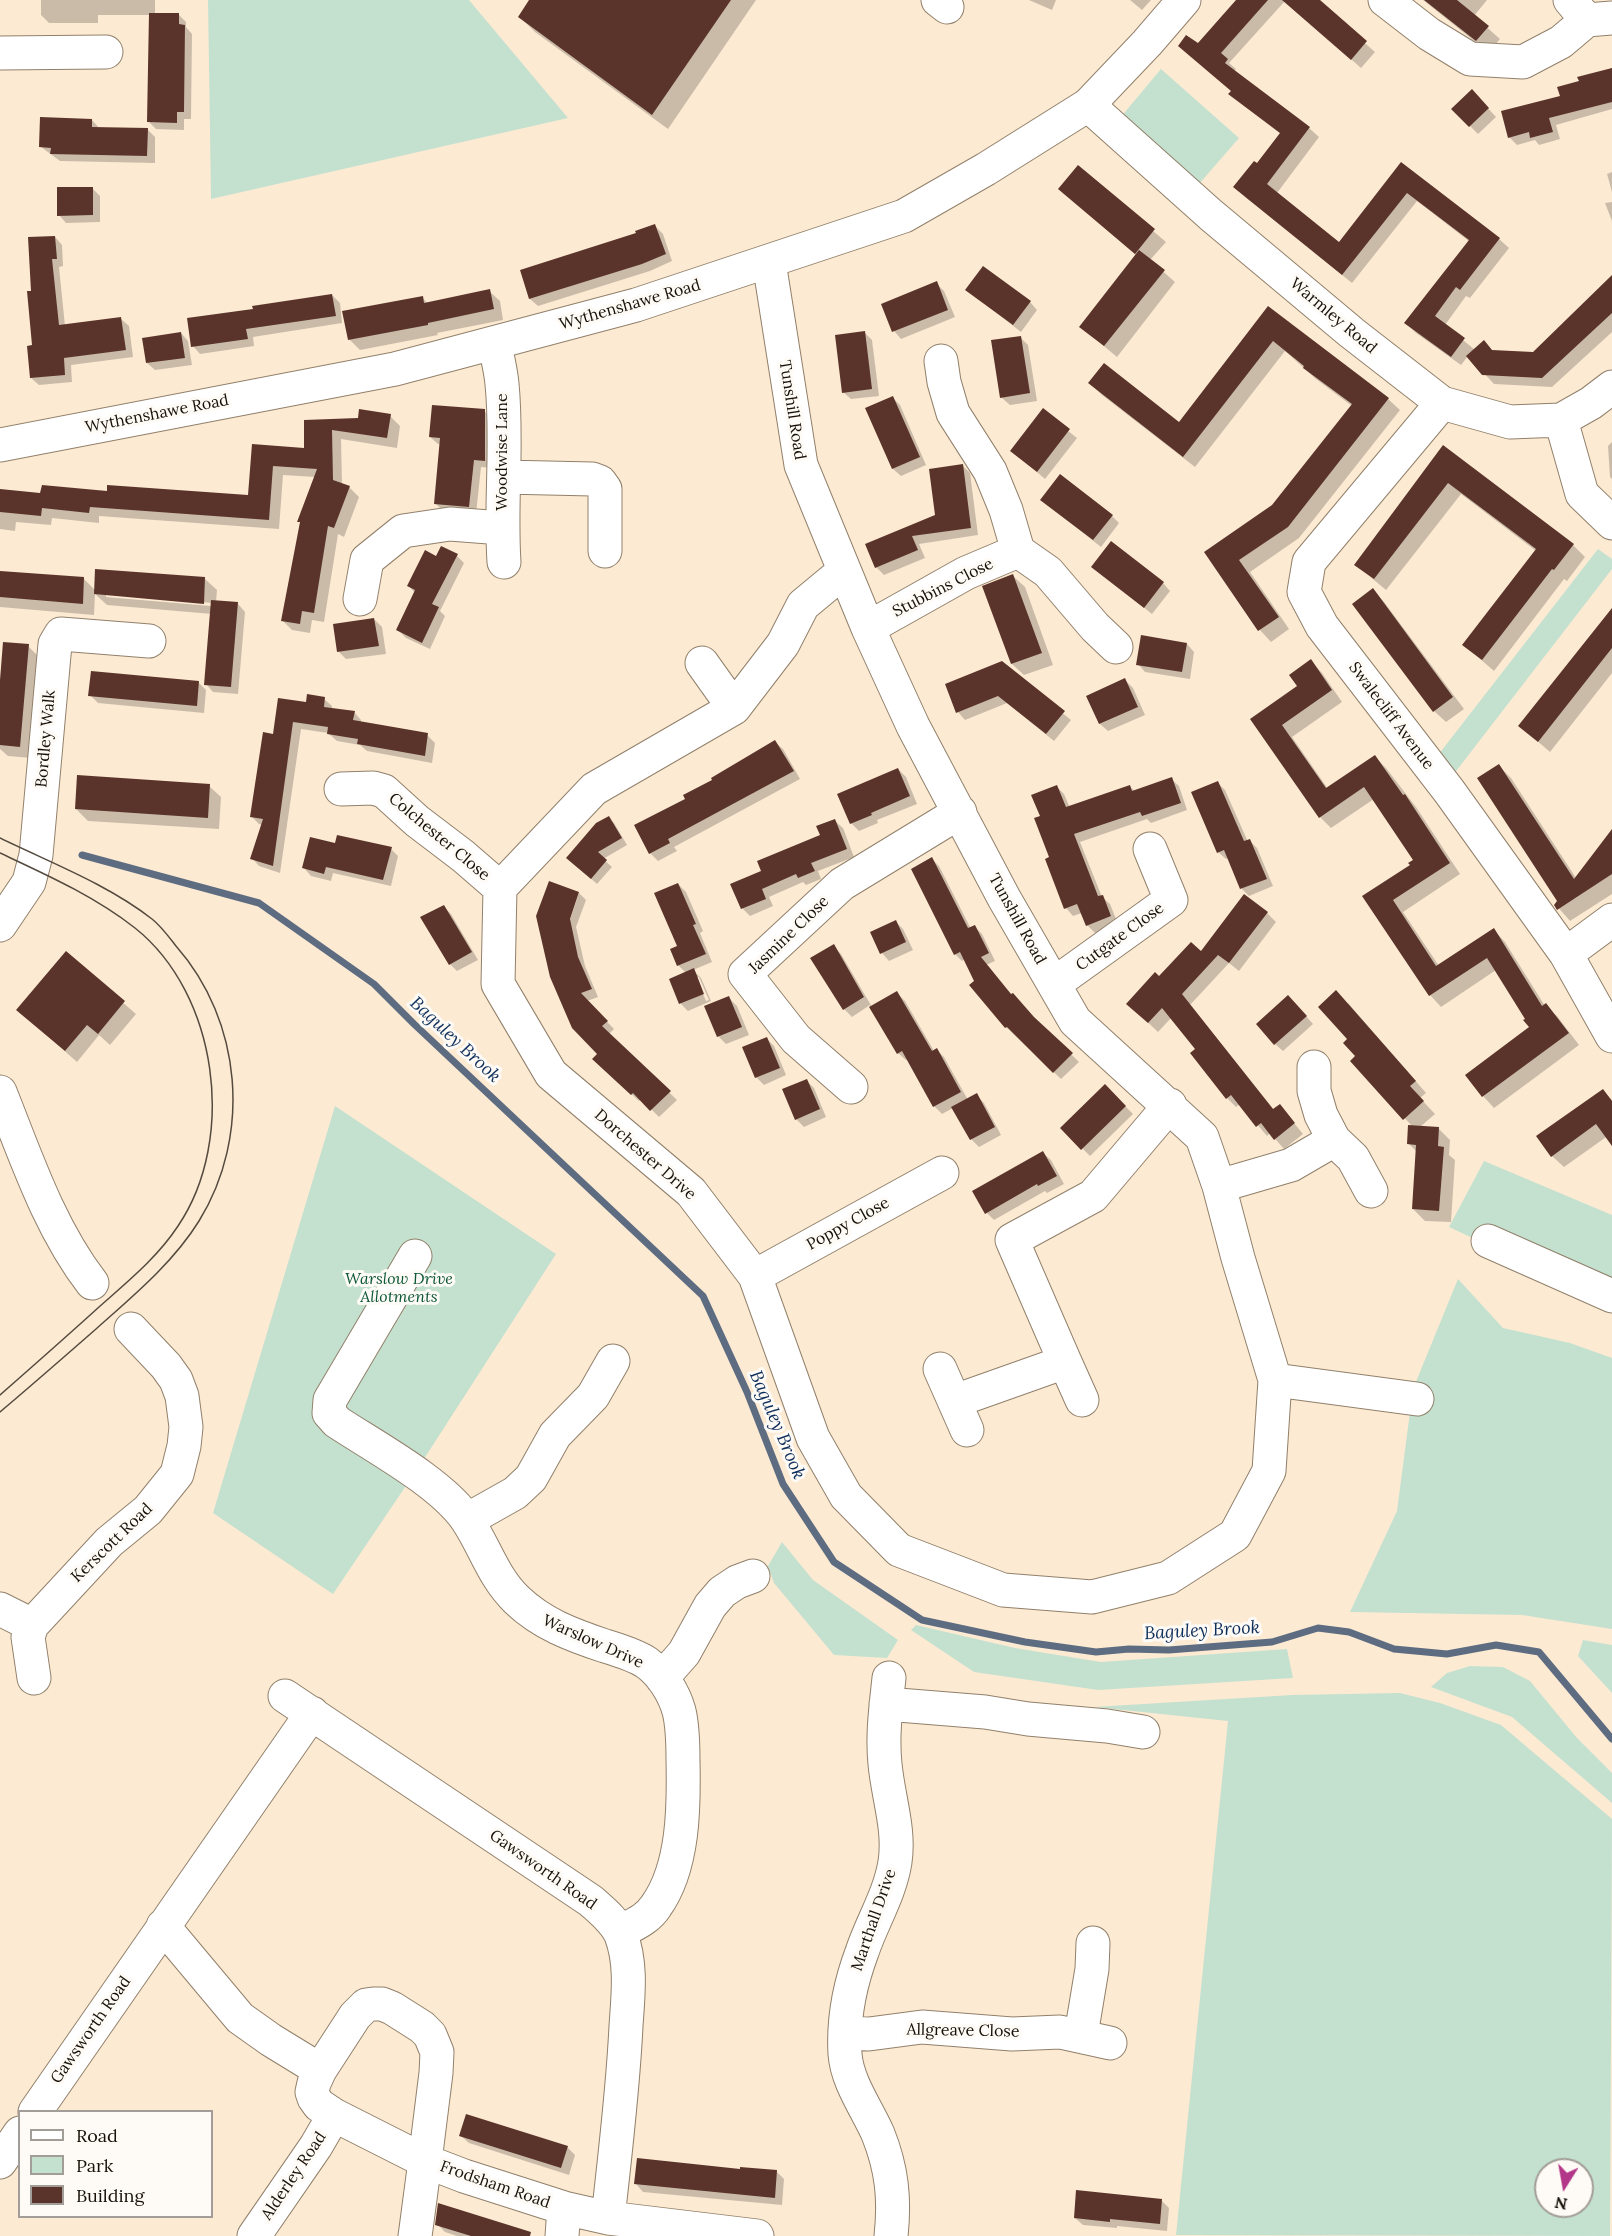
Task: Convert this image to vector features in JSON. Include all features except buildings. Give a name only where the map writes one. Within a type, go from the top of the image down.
[{"type":"street","name":"Wythenshawe Road","points":[[0,446],[395,369],[636,305],[904,216],[986,169],[1088,105],[1184,0]]},
{"type":"street","points":[[1385,0],[1429,34],[1470,59],[1523,62],[1561,42],[1589,12]]},
{"type":"street","points":[[0,53],[106,52]]},
{"type":"street","name":"Warmley Road","points":[[1088,105],[1264,259],[1352,333],[1442,403],[1510,422],[1561,420],[1591,403],[1612,387]]},
{"type":"street","name":"Tunshill Road","points":[[769,262],[801,465],[868,628],[914,726],[1004,898],[1075,1021],[1170,1105],[1202,1137],[1219,1186],[1275,1380],[1269,1471],[1235,1535]]},
{"type":"street","name":"Woodwise Lane","points":[[495,343],[502,384],[504,562]]},
{"type":"street","points":[[941,361],[953,413],[990,471],[1006,510],[1018,551],[1048,572],[1095,627],[1116,647]]},
{"type":"street","name":"Swalecliff Avenue","points":[[1442,403],[1309,562],[1304,592],[1322,626],[1449,791],[1566,954],[1612,1036]]},
{"type":"street","points":[[1561,420],[1582,494],[1612,523]]},
{"type":"street","points":[[504,477],[592,479],[600,482],[605,489],[605,551]]},
{"type":"street","points":[[360,599],[367,560],[403,531],[450,524],[502,528]]},
{"type":"street","name":"Stubbins Close","points":[[868,628],[966,573],[1018,551]]},
{"type":"street","points":[[500,888],[594,789],[734,708],[783,644],[803,605],[844,571]]},
{"type":"street","name":"Bordley Walk","points":[[0,925],[29,882],[36,855],[55,644],[61,634],[149,641]]},
{"type":"street","points":[[702,663],[734,708]]},
{"type":"street","name":"Colchester Close","points":[[341,789],[373,788],[384,791],[417,821],[500,888]]},
{"type":"street","name":"Jasmine Close","points":[[851,1087],[796,1039],[746,974],[842,884],[960,812]]},
{"type":"street","name":"Cutgate Close","points":[[1054,984],[1171,900],[1150,849]]},
{"type":"street","name":"Dorchester Drive","points":[[500,888],[498,984],[551,1074],[691,1191],[755,1276],[813,1438],[846,1496],[899,1550],[1003,1590],[1092,1597],[1168,1578],[1235,1535]]},
{"type":"street","points":[[1566,954],[1612,920]]},
{"type":"street","points":[[1314,1067],[1314,1091],[1321,1115],[1334,1140],[1353,1158],[1371,1191]]},
{"type":"street","points":[[2,1105],[56,1228],[76,1262],[92,1283]]},
{"type":"street","points":[[1082,1400],[1012,1240],[1093,1196],[1170,1105]]},
{"type":"street","points":[[1219,1186],[1291,1165],[1334,1140]]},
{"type":"street","name":"Poppy Close","points":[[755,1276],[942,1173]]},
{"type":"street","points":[[1488,1240],[1612,1296]]},
{"type":"street","name":"Warslow Drive","points":[[415,1256],[330,1400],[329,1413],[337,1422],[415,1473],[452,1502],[467,1520],[501,1583],[541,1620],[646,1663],[662,1678],[672,1693],[679,1712],[683,1737],[683,1805],[679,1843],[671,1874],[656,1907],[642,1920],[620,1932]]},
{"type":"street","name":"Kerscott Road","points":[[32,1625],[109,1542],[148,1510],[177,1474],[186,1427],[182,1396],[176,1380],[166,1366],[131,1329]]},
{"type":"street","points":[[467,1520],[515,1493],[531,1478],[555,1435],[593,1396],[613,1361]]},
{"type":"street","points":[[940,1369],[961,1415],[1065,1362]]},
{"type":"street","points":[[1275,1380],[1417,1399]]},
{"type":"street","points":[[662,1678],[684,1653],[710,1606],[722,1592],[737,1582],[753,1576]]},
{"type":"street","points":[[0,1609],[32,1625],[28,1637],[34,1677]]},
{"type":"street","name":"Marthall Drive","points":[[891,2236],[894,2206],[888,2164],[878,2135],[851,2079],[845,2057],[845,2033],[854,1979],[862,1951],[890,1883],[896,1854],[896,1830],[885,1764],[883,1736],[888,1691],[1028,1719],[1107,1726],[1143,1732]]},
{"type":"street","name":"Gawsworth Road","points":[[36,2110],[163,1926],[299,1705],[591,1901],[612,1920],[620,1932],[627,1959],[628,1990],[625,2060],[608,2218]]},
{"type":"street","points":[[163,1926],[240,2018],[320,2070]]},
{"type":"street","name":"Allgreave Close","points":[[845,2033],[869,2034],[922,2027],[1012,2034],[1046,2032],[1096,2039],[1092,1969],[1093,1943]]},
{"type":"street","name":"Frodsham Road","points":[[425,2161],[437,2052],[429,2035],[422,2027],[382,2004],[366,2006],[356,2016],[320,2070],[312,2092],[319,2104],[334,2115],[425,2161],[464,2176],[563,2222],[608,2218],[757,2236]]},
{"type":"street","name":"Alderley Road","points":[[254,2236],[316,2146],[334,2115]]},
{"type":"street","points":[[0,2162],[18,2136]]},
{"type":"street","points":[[415,2236],[425,2161]]},
{"type":"green space","points":[[208,0],[469,0],[568,118],[211,199]]},
{"type":"green space","points":[[1161,69],[1239,138],[1199,184],[1120,118]]},
{"type":"green space","points":[[1598,549],[1612,559],[1612,569],[1450,779],[1435,759]]},
{"type":"green space","name":"Warslow Drive Allotments","points":[[335,1106],[556,1254],[422,1462],[333,1594],[213,1513]]},
{"type":"green space","points":[[1484,1161],[1612,1215],[1612,1303],[1449,1227]]},
{"type":"green space","points":[[1458,1279],[1503,1328],[1570,1343],[1612,1358],[1612,1629],[1522,1615],[1350,1612],[1397,1511],[1413,1389]]},
{"type":"green space","points":[[782,1542],[813,1580],[898,1640],[887,1658],[834,1655],[774,1583],[768,1566]]},
{"type":"green space","points":[[916,1625],[1015,1648],[1101,1662],[1287,1649],[1293,1678],[1098,1690],[974,1672],[911,1630]]},
{"type":"green space","points":[[1583,1640],[1612,1645],[1612,1693],[1578,1656]]},
{"type":"green space","points":[[1470,1666],[1503,1667],[1530,1681],[1577,1738],[1612,1773],[1612,1803],[1512,1717],[1431,1687],[1447,1673]]},
{"type":"green space","points":[[1400,1693],[1440,1703],[1501,1725],[1612,1819],[1610,2236],[1176,2235],[1228,1721],[1094,1707],[1292,1695]]},
{"type":"waterway","name":"Baguley Brook","points":[[82,855],[259,903],[374,984],[703,1296],[747,1392],[783,1484],[834,1562],[922,1620],[1025,1642],[1096,1652],[1129,1649],[1169,1650],[1272,1642],[1318,1628],[1349,1632],[1394,1649],[1447,1654],[1496,1645],[1539,1652],[1612,1739]]},
{"type":"tram line","points":[[0,838],[116,895],[135,906],[159,925],[198,976],[215,1009],[226,1043],[232,1079],[232,1116],[227,1152],[216,1188],[189,1236],[165,1265],[138,1291],[0,1412]]},
{"type":"tram line","points":[[0,853],[70,887],[119,916],[135,928],[163,956],[185,990],[201,1028],[210,1069],[212,1111],[208,1152],[196,1191],[170,1238],[131,1279],[0,1395]]}]
